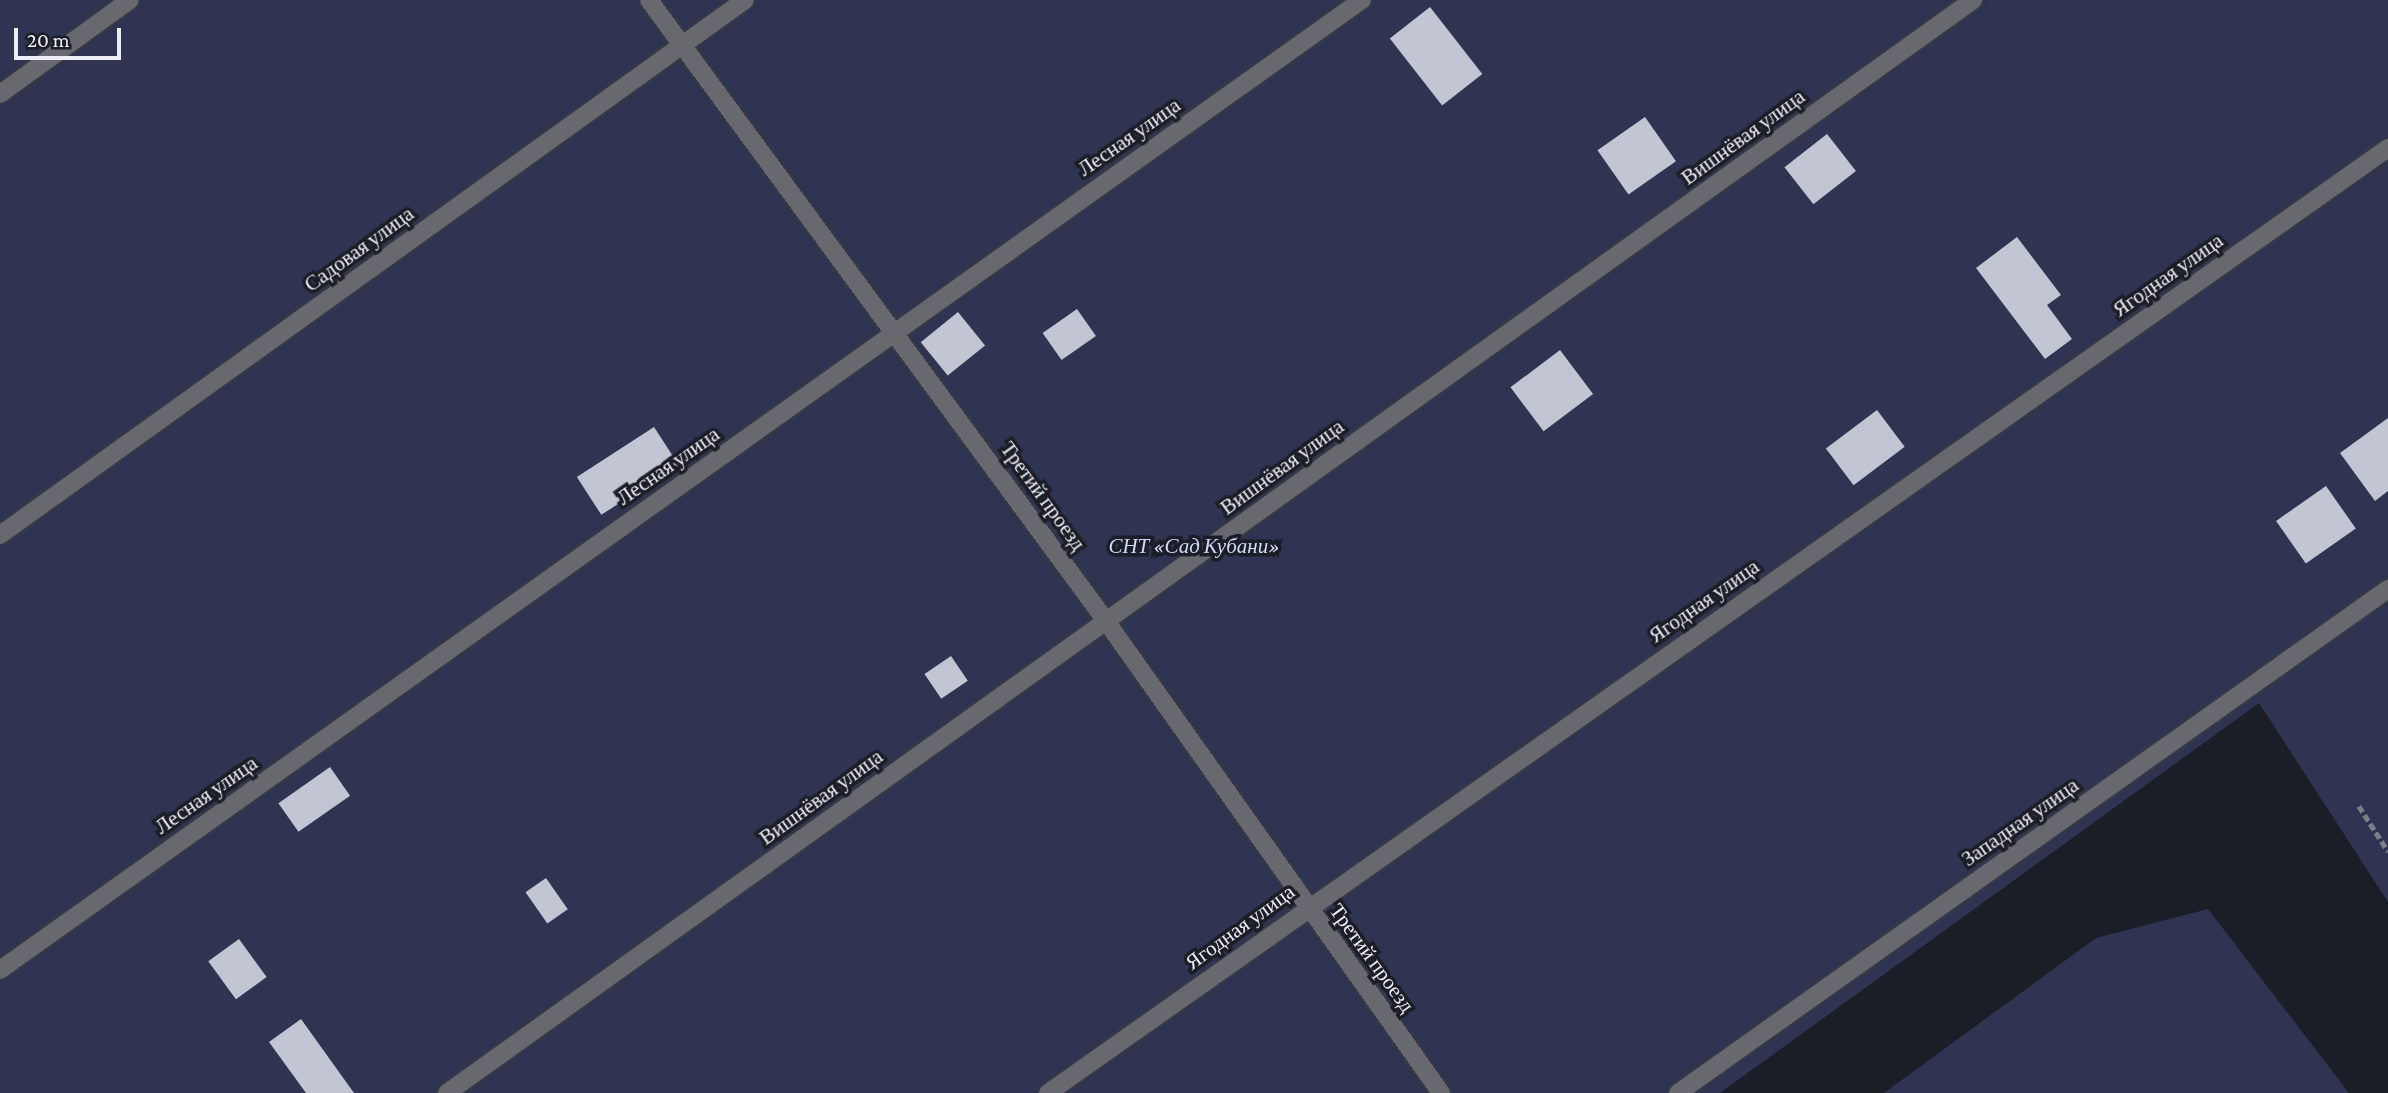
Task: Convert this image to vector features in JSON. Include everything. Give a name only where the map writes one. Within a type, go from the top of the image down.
[{"type":"street","points":[[0,94],[130,0]]},
{"type":"street","name":"Третий проезд","points":[[649,0],[1106,621],[1441,1093]]},
{"type":"street","name":"Садовая улица","points":[[0,535],[745,0]]},
{"type":"street","name":"Лесная улица","points":[[0,970],[1362,0]]},
{"type":"street","name":"Вишнёвая улица","points":[[447,1093],[1973,0]]},
{"type":"street","name":"Ягодная улица","points":[[1048,1093],[1308,907],[2388,148]]},
{"type":"street","name":"Западная улица","points":[[1678,1093],[2388,589]]},
{"type":"path","points":[[2359,806],[2388,851]]},
{"type":"green space","name":"СНТ «Сад Кубани»","points":[[0,0],[2388,0],[2388,902],[2259,703],[1720,1093],[0,1093]]},
{"type":"green space","points":[[2208,909],[2349,1093],[1884,1093],[2096,938]]},
{"type":"building","points":[[1430,7],[1482,74],[1442,105],[1390,38]]},
{"type":"building","points":[[1645,117],[1676,161],[1628,195],[1597,150]]},
{"type":"building","points":[[1827,134],[1856,171],[1813,204],[1784,167]]},
{"type":"building","points":[[2017,237],[2061,295],[2047,305],[2072,339],[2045,359],[1976,268]]},
{"type":"building","points":[[1077,309],[1096,336],[1062,360],[1043,333]]},
{"type":"building","points":[[958,312],[985,345],[948,376],[921,342]]},
{"type":"building","points":[[1560,350],[1593,394],[1544,431],[1510,387]]},
{"type":"building","points":[[1877,410],[1905,447],[1854,485],[1826,449]]},
{"type":"building","points":[[2388,418],[2388,491],[2375,501],[2340,453]]},
{"type":"building","points":[[654,427],[679,465],[601,515],[577,477]]},
{"type":"building","points":[[2326,486],[2356,529],[2306,564],[2276,521]]},
{"type":"building","points":[[951,656],[968,681],[941,699],[924,674]]},
{"type":"building","points":[[330,767],[350,796],[298,832],[278,803]]},
{"type":"building","points":[[546,878],[568,909],[547,923],[526,892]]},
{"type":"building","points":[[239,939],[267,977],[236,999],[208,961]]},
{"type":"building","points":[[301,1019],[354,1093],[306,1093],[269,1042]]}]
